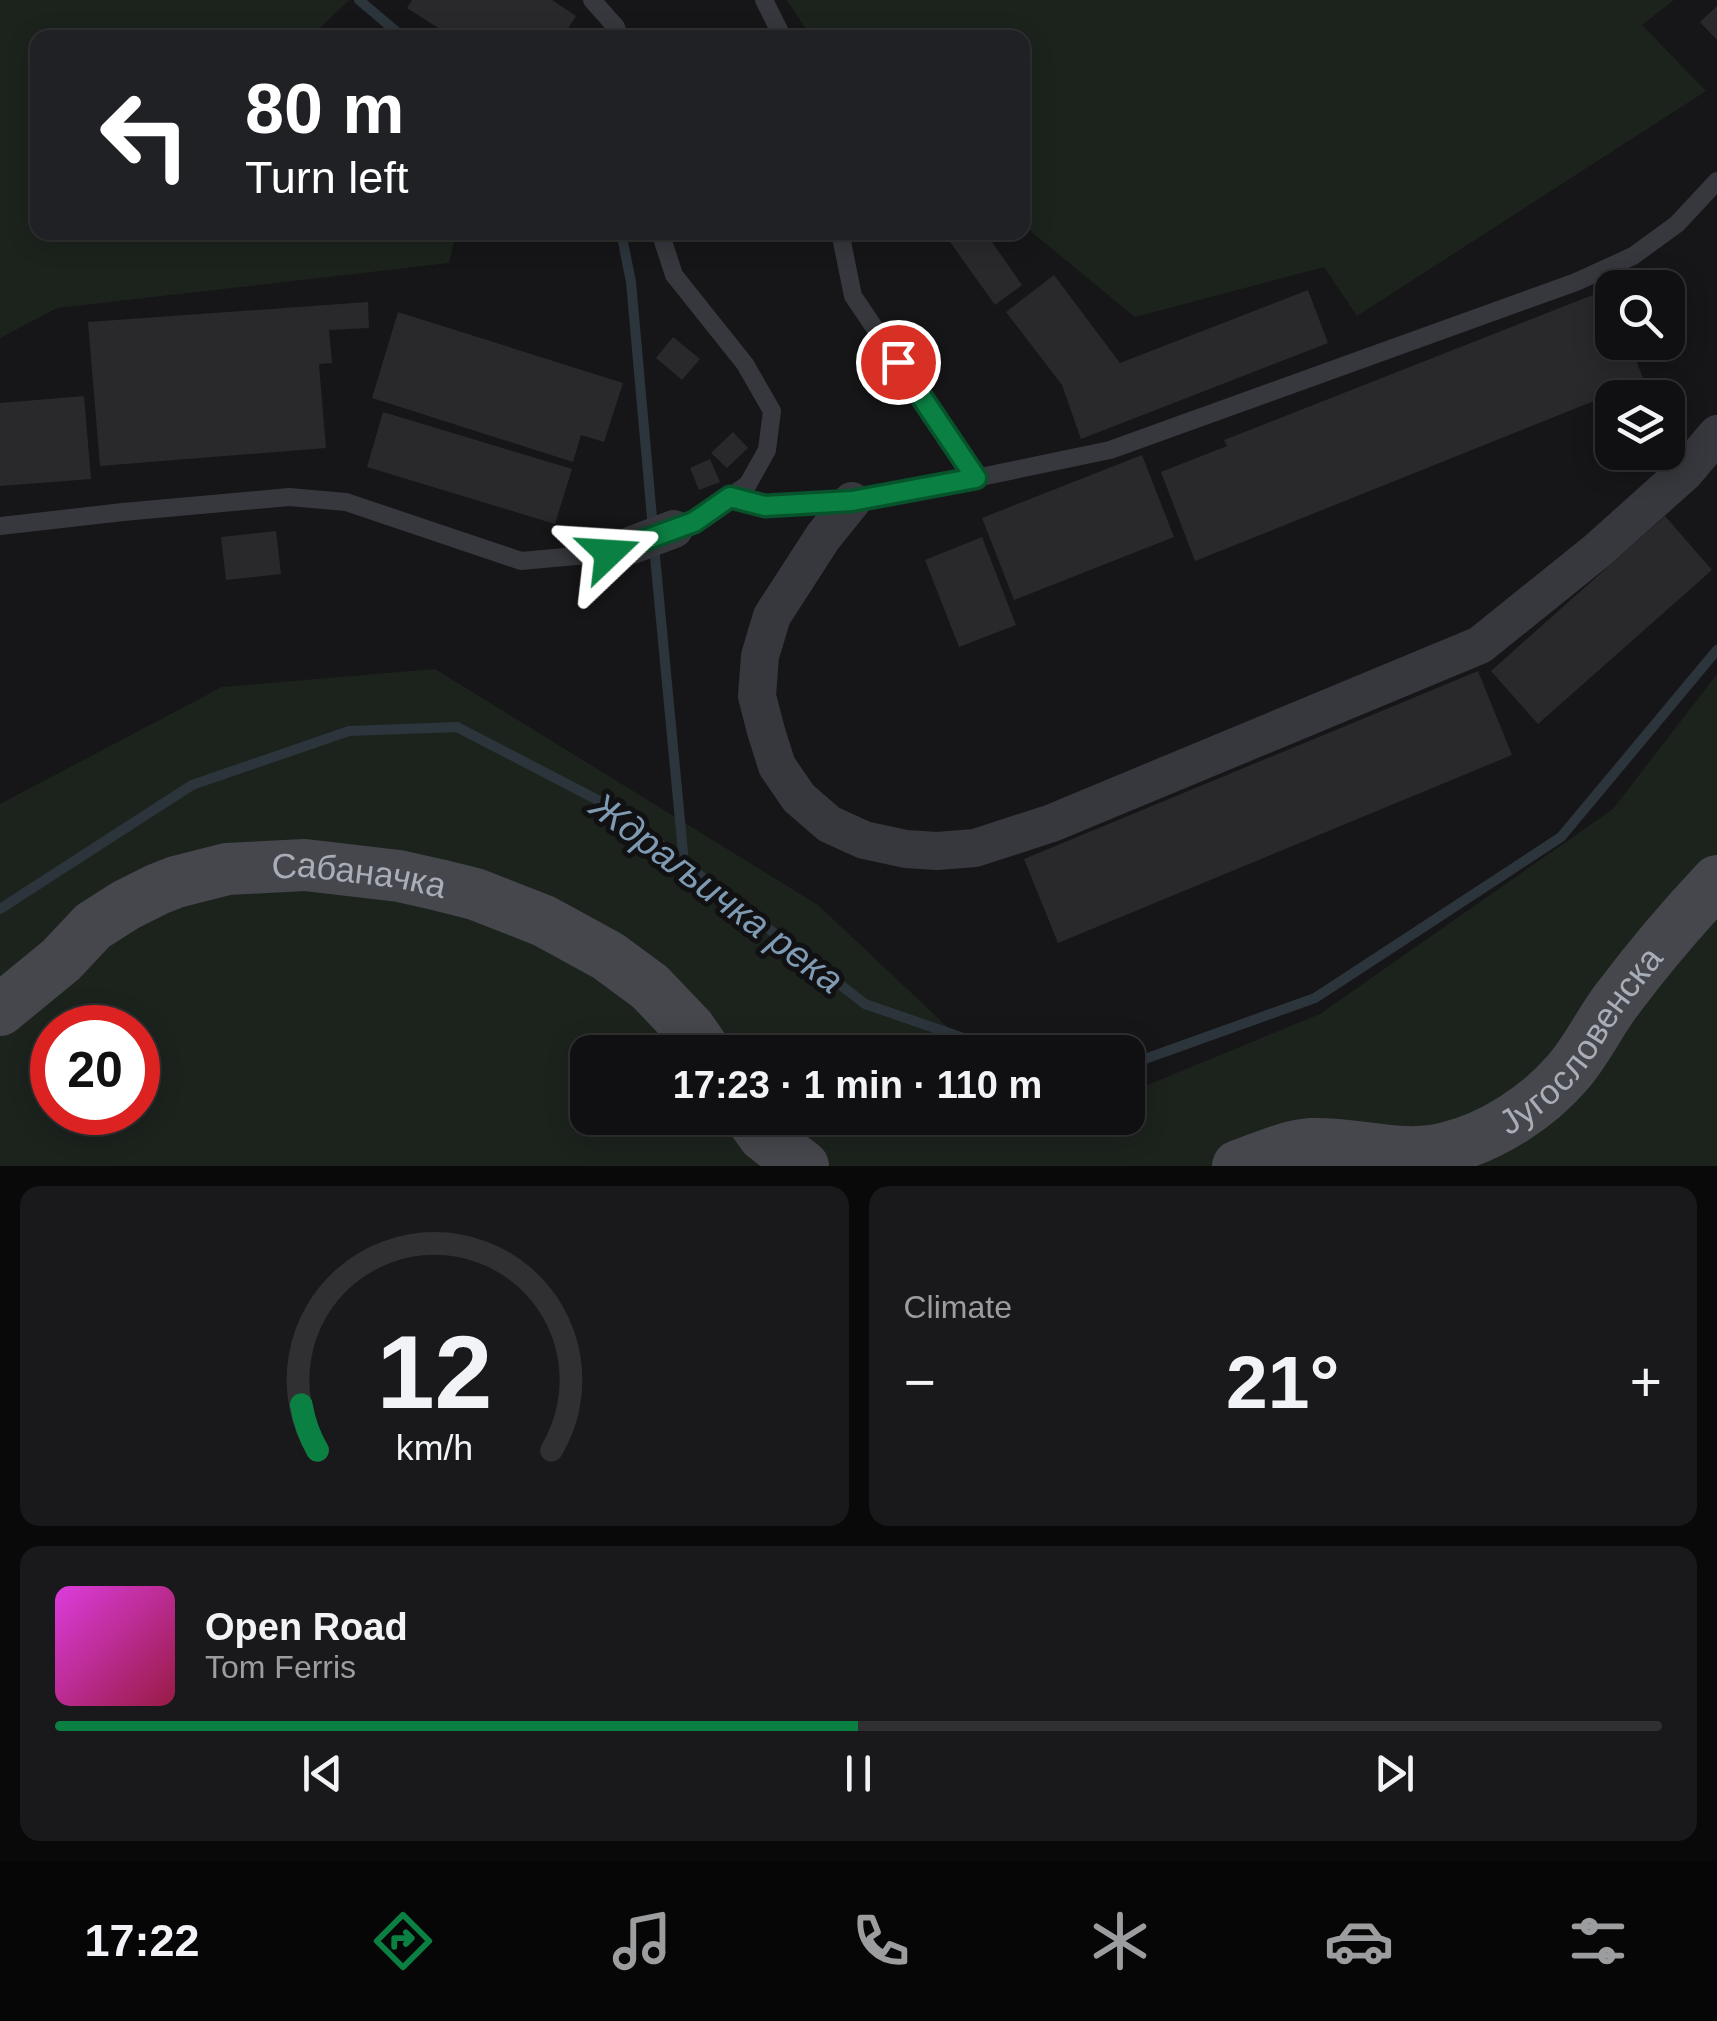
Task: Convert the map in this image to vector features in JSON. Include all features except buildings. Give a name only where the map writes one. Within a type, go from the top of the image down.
[{"type":"main road","name":"Сабаначка","points":[[0,1010],[61,960],[94,926],[158,889],[227,869],[305,865],[400,876],[439,885],[475,894],[544,922],[608,956],[650,987],[694,1035]]},
{"type":"main road","name":"Југословенска","points":[[1238,1166],[1310,1144],[1429,1152],[1470,1141],[1516,1117],[1568,1072],[1617,998],[1717,881]]},
{"type":"main road","points":[[763,1135],[803,1166]]},
{"type":"street","points":[[852,501],[823,537],[772,616],[760,656],[758,696],[777,766],[799,798],[828,824],[864,840],[906,849],[976,848],[1052,823],[1480,645],[1598,550],[1685,472],[1717,434]]},
{"type":"street","points":[[632,544],[674,530]]},
{"type":"lane","points":[[592,0],[617,30]]},
{"type":"lane","points":[[764,0],[779,30]]},
{"type":"lane","points":[[730,497],[765,506],[852,501],[1110,450],[1576,282],[1632,256],[1662,235],[1717,181]]},
{"type":"lane","points":[[663,240],[674,276],[744,364],[772,411],[767,450],[748,484],[694,522],[674,530]]},
{"type":"lane","points":[[842,240],[854,296],[976,478]]},
{"type":"lane","points":[[0,526],[289,496],[346,502],[522,561],[609,553],[632,544]]},
{"type":"shaded area","points":[[0,0],[349,0],[318,30],[30,30],[30,240],[454,240],[449,263],[57,308],[0,338]]},
{"type":"shaded area","points":[[787,0],[1674,0],[1642,25],[1706,91],[1357,316],[1324,267],[1135,317],[1030,231],[1030,30],[806,30]]},
{"type":"shaded area","points":[[435,669],[818,905],[956,1035],[570,1035],[570,1135],[1145,1135],[1145,1086],[1320,1014],[1613,809],[1717,674],[1717,1166],[0,1166],[0,804],[222,687]]},
{"type":"waterway","points":[[359,0],[395,30]]},
{"type":"waterway","points":[[623,240],[631,282],[653,529]]},
{"type":"waterway","points":[[654,546],[684,863]]},
{"type":"waterway","name":"Ждраљичка река","points":[[1145,1059],[1315,998],[1561,837],[1717,650]]},
{"type":"waterway","name":"Ждраљичка река","points":[[0,909],[192,785],[349,731],[457,727],[615,809],[865,1004],[955,1035]]},
{"type":"route","points":[[609,553],[694,522],[730,497],[765,506],[852,501],[976,478],[898,362]]}]
